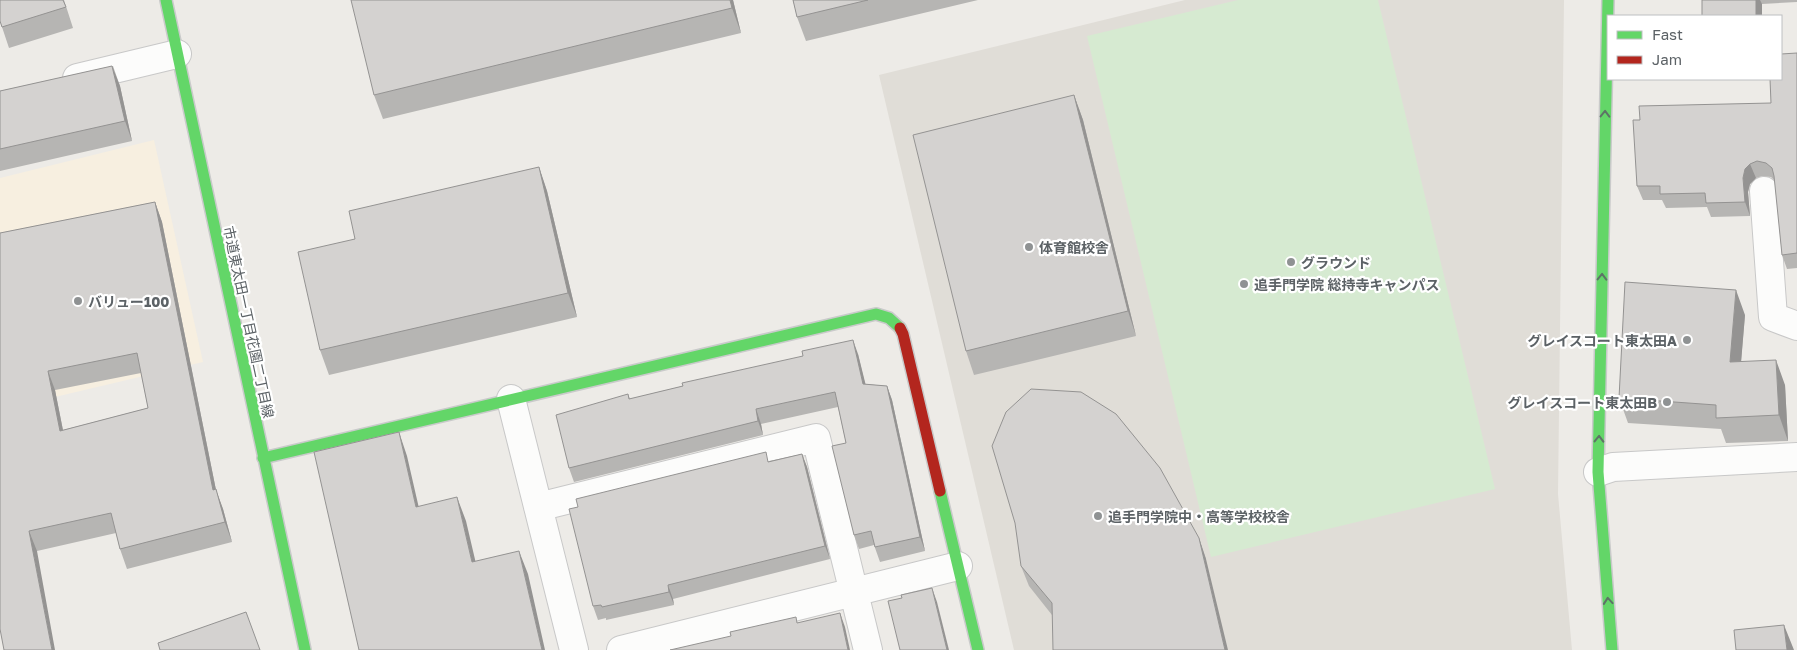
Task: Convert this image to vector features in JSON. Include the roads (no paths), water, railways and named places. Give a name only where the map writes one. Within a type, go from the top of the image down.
[{"type":"street","name":"市道東太田一丁目花園二丁目線","points":[[166,0],[305,650]]},
{"type":"street","points":[[1608,0],[1608,15]]},
{"type":"street","points":[[1607,47],[1598,472],[1612,650]]},
{"type":"street","points":[[56,83],[177,54]]},
{"type":"street","points":[[1764,191],[1772,317],[1797,326]]},
{"type":"street","points":[[263,458],[876,314],[890,317],[903,334],[978,650]]},
{"type":"street","points":[[511,399],[574,650]]},
{"type":"street","points":[[538,507],[816,438],[868,650]]},
{"type":"street","points":[[1598,472],[1613,466],[1797,457]]},
{"type":"street","points":[[622,650],[958,566]]},
{"type":"place","name":"体育館校舎","points":[[1029,247]]},
{"type":"place","name":"グラウンド","points":[[1291,262]]},
{"type":"place","name":"追手門学院 総持寺キャンパス","points":[[1244,284]]},
{"type":"place","name":"バリュー100","points":[[78,301]]},
{"type":"place","name":"グレイスコート東太田A","points":[[1687,340]]},
{"type":"place","name":"グレイスコート東太田B","points":[[1667,402]]},
{"type":"place","name":"追手門学院中・高等学校校舎","points":[[1098,516]]}]
